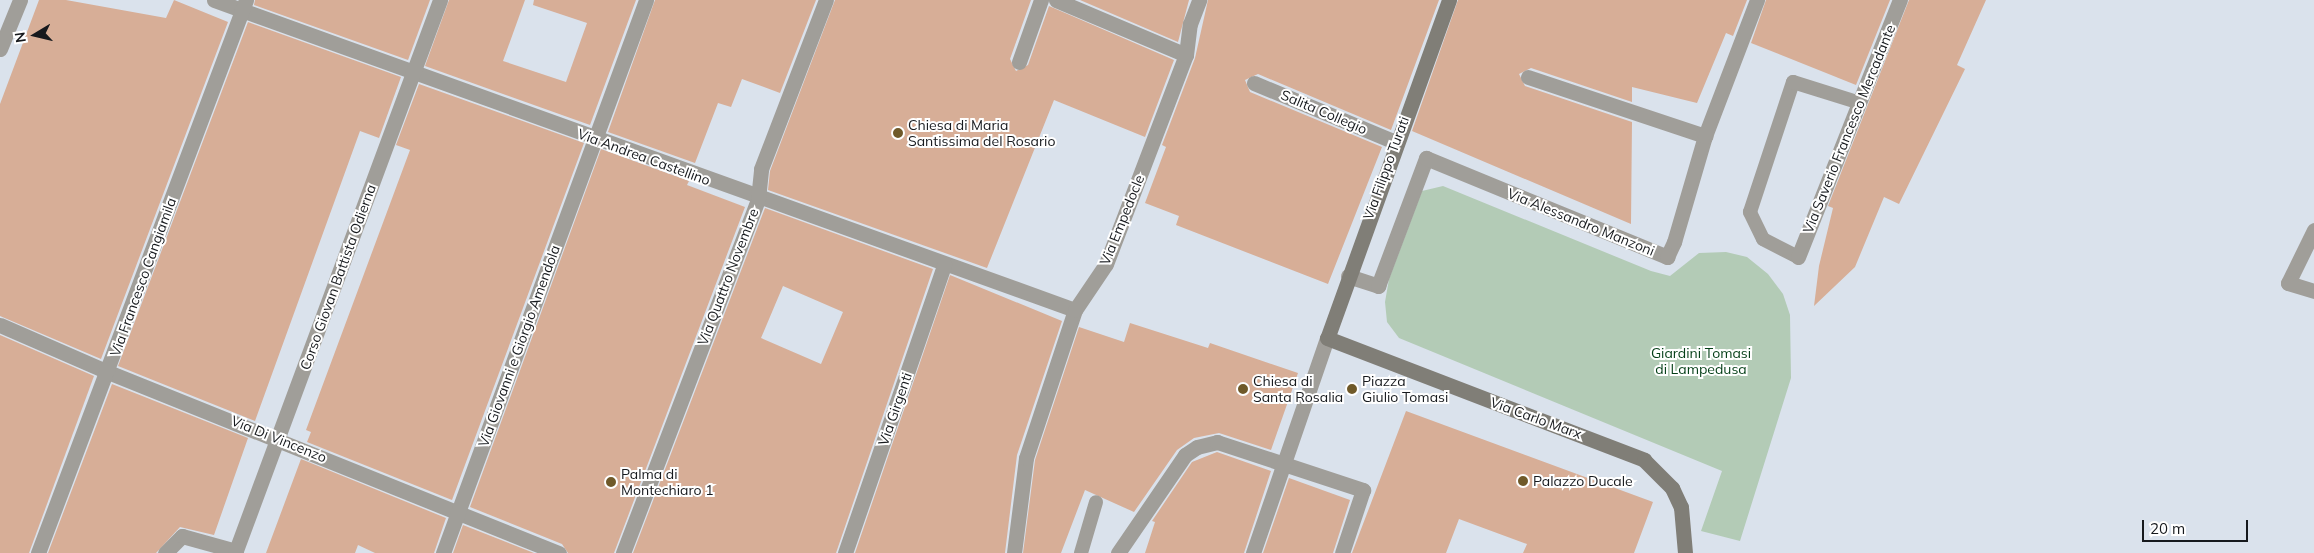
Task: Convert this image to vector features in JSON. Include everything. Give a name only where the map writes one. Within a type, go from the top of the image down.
[{"type":"main road","name":"Via Filippo Turati","points":[[1327,338],[1395,142],[1449,0]]},
{"type":"main road","name":"Via Carlo Marx","points":[[1327,338],[1644,460],[1664,478],[1681,507],[1685,553]]},
{"type":"street","points":[[0,49],[20,0]]},
{"type":"street","name":"Via Andrea Castellino","points":[[214,0],[244,5],[413,72],[595,139],[944,265],[1075,310]]},
{"type":"street","name":"Corso Giovan Battista Odierna","points":[[236,552],[440,0]]},
{"type":"street","name":"Via Giovanni e Giorgio Amendola","points":[[442,553],[646,0]]},
{"type":"street","name":"Via Quattro Novembre","points":[[622,553],[758,198],[761,168],[826,0]]},
{"type":"street","points":[[1019,62],[1041,0]]},
{"type":"street","points":[[1056,0],[1186,55]]},
{"type":"street","name":"Via Empedocle","points":[[1014,553],[1026,458],[1075,310],[1106,264],[1186,55],[1190,24],[1199,0]]},
{"type":"street","name":"Via Alessandro Manzoni","points":[[1348,276],[1378,286],[1426,158],[1668,257],[1705,136],[1757,0]]},
{"type":"street","name":"Via Saverio Francesco Mercadante","points":[[1798,257],[1900,0]]},
{"type":"street","name":"Via Francesco Cangiamila","points":[[38,553],[108,372],[244,5]]},
{"type":"street","points":[[1528,77],[1705,136]]},
{"type":"street","name":"Salita Collegio","points":[[1254,82],[1395,142]]},
{"type":"street","points":[[2314,230],[2288,283],[2314,291]]},
{"type":"street","name":"Via Girgenti","points":[[845,553],[944,265]]},
{"type":"street","name":"Via Di Vincenzo","points":[[0,325],[108,372],[279,438],[559,553]]},
{"type":"street","points":[[1253,553],[1286,463],[1327,338]]},
{"type":"street","points":[[1118,553],[1176,467],[1197,447],[1217,442],[1286,463],[1363,490],[1342,553]]},
{"type":"street","points":[[165,553],[182,536],[236,552]]},
{"type":"lane","points":[[1798,257],[1763,239],[1750,212],[1793,82],[1860,103]]},
{"type":"lane","points":[[1081,553],[1096,502]]},
{"type":"green space","name":"Giardini Tomasi di Lampedusa","points":[[1443,186],[1651,271],[1670,276],[1699,253],[1726,252],[1747,257],[1768,274],[1783,294],[1790,315],[1791,378],[1740,541],[1701,531],[1722,471],[1399,338],[1387,322],[1385,302],[1389,279],[1422,191]]},
{"type":"building","points":[[39,0],[66,0],[166,18],[174,0],[228,22],[101,359],[0,316],[0,104]]},
{"type":"building","points":[[255,0],[430,0],[408,60],[254,5]]},
{"type":"building","points":[[449,0],[525,0],[503,61],[566,82],[587,23],[533,5],[534,0],[636,0],[590,125],[425,66]]},
{"type":"building","points":[[655,0],[816,0],[780,93],[742,79],[731,107],[718,103],[695,163],[608,132]]},
{"type":"building","points":[[835,0],[1031,0],[1010,59],[1016,71],[1028,65],[1049,6],[1174,60],[1145,137],[1054,100],[987,268],[768,190],[770,171]]},
{"type":"building","points":[[1080,0],[1189,0],[1178,42]]},
{"type":"building","points":[[1208,0],[1439,0],[1391,130],[1258,74],[1245,80],[1250,92],[1382,147],[1328,284],[1176,225],[1179,216],[1145,203],[1166,147],[1162,145],[1195,58]]},
{"type":"building","points":[[1458,0],[1747,0],[1733,36],[1726,33],[1697,103],[1632,87],[1632,102],[1531,68],[1519,74],[1525,86],[1632,122],[1631,224],[1412,131]]},
{"type":"building","points":[[1766,0],[1890,0],[1856,85],[1751,43]]},
{"type":"building","points":[[1909,0],[1986,0],[1957,65],[1965,69],[1899,204],[1884,197],[1855,267],[1814,306],[1819,266],[1833,208],[1828,206]]},
{"type":"building","points":[[248,22],[401,77],[379,138],[360,131],[255,421],[118,366]]},
{"type":"building","points":[[419,84],[584,143],[452,500],[307,442],[311,432],[306,430],[410,150],[396,145]]},
{"type":"building","points":[[601,149],[689,181],[687,185],[745,207],[614,553],[568,553],[562,544],[470,507]]},
{"type":"building","points":[[765,208],[933,269],[836,553],[633,553]],"holes":[[[783,286],[843,312],[821,364],[761,338]]]},
{"type":"building","points":[[950,275],[1062,321],[1017,455],[1005,553],[855,553]]},
{"type":"building","points":[[1130,323],[1208,348],[1210,343],[1298,373],[1271,450],[1219,433],[1194,438],[1177,450],[1134,512],[1085,490],[1061,553],[1023,553],[1035,460],[1079,327],[1124,342]]},
{"type":"building","points":[[0,335],[94,376],[29,553],[0,553]]},
{"type":"building","points":[[112,384],[248,438],[214,535],[180,527],[156,553],[48,553]]},
{"type":"building","name":"Palazzo Ducale","points":[[1406,411],[1653,502],[1634,553],[1523,553],[1527,544],[1459,519],[1446,553],[1352,553]]},
{"type":"building","points":[[1217,452],[1271,471],[1244,553],[1145,553],[1155,522],[1152,521],[1192,462]]},
{"type":"building","points":[[301,459],[446,518],[434,553],[375,553],[358,545],[355,553],[266,553]]},
{"type":"building","points":[[1289,478],[1350,500],[1333,553],[1263,553]]},
{"type":"building","points":[[463,525],[534,553],[453,553]]},
{"type":"place","name":"Chiesa di Maria Santissima del Rosario","points":[[898,133]]},
{"type":"place","name":"Chiesa di Santa Rosalia","points":[[1243,389]]},
{"type":"place","name":"Piazza Giulio Tomasi","points":[[1352,389]]},
{"type":"place","name":"Palazzo Ducale","points":[[1523,481]]},
{"type":"place","name":"Palma di Montechiaro 1","points":[[611,482]]}]
